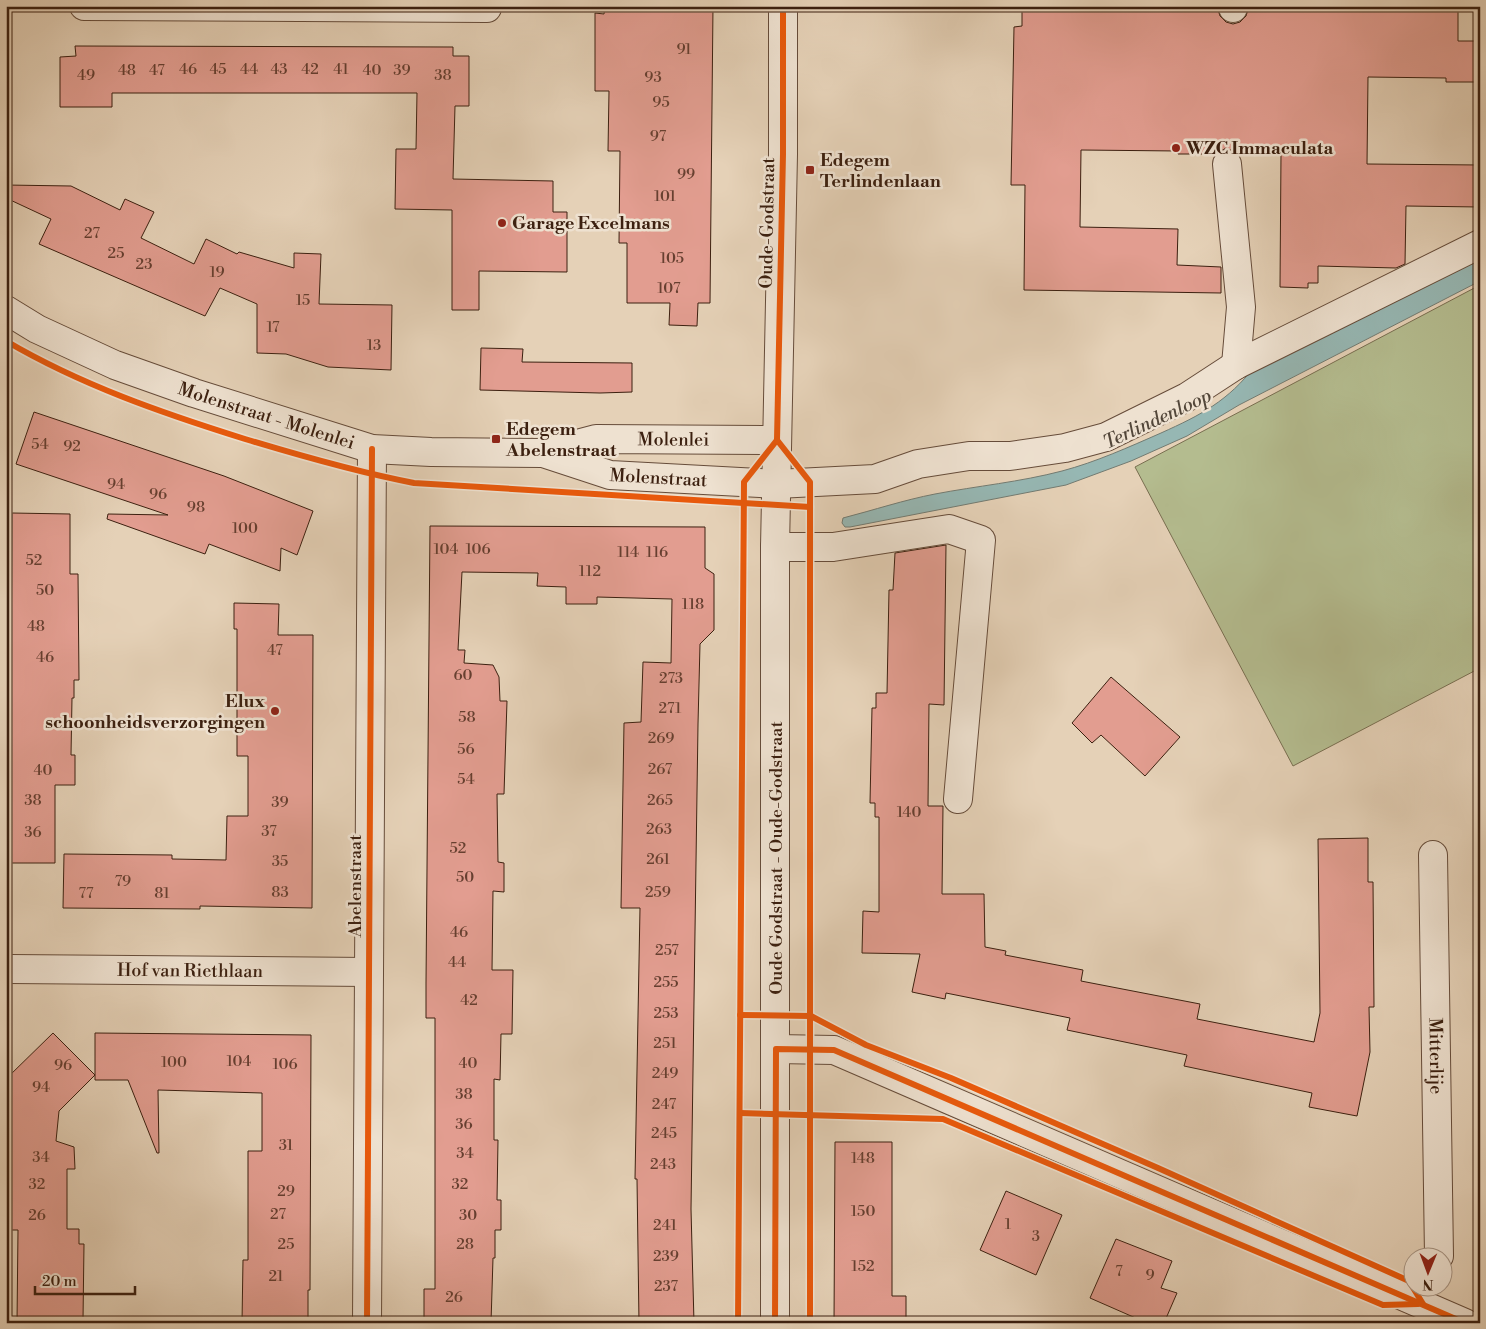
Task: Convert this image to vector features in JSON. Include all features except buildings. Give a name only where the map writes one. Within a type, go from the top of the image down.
[{"type":"street","points":[[84,6],[488,8]]},
{"type":"street","name":"Oude-Godstraat","points":[[777,484],[783,164],[783,6]]},
{"type":"street","points":[[1226,164],[1241,306],[1236,365]]},
{"type":"street","name":"Molenstraat","points":[[543,453],[610,474],[777,484],[875,479],[927,463],[969,456],[1010,456],[1065,448],[1106,437],[1187,397],[1236,365],[1480,244]]},
{"type":"street","name":"Molenstraat - Molenlei","points":[[6,310],[37,329],[115,365],[194,393],[372,449],[431,452],[543,453]]},
{"type":"street","name":"Molenlei","points":[[543,453],[596,439],[777,440]]},
{"type":"street","name":"Abelenstraat","points":[[367,1323],[372,449]]},
{"type":"street","name":"Oude Godstraat - Oude-Godstraat","points":[[775,1323],[775,547],[777,484]]},
{"type":"street","points":[[775,547],[833,547],[949,529],[981,540],[958,799]]},
{"type":"street","name":"Mitterlije","points":[[1433,855],[1439,1246]]},
{"type":"street","name":"Hof van Riethlaan","points":[[7,970],[369,972]]},
{"type":"street","points":[[776,1049],[834,1050],[1465,1323]]},
{"type":"green space","points":[[1480,285],[1480,668],[1293,766],[1135,467]]},
{"type":"water","points":[[1480,256],[1480,281],[1239,405],[1187,436],[1131,461],[1066,485],[850,527],[845,527],[842,523],[843,518],[900,502],[923,496],[1062,471],[1125,449],[1213,406],[1235,389],[1255,366]]},
{"type":"cycle path","points":[[777,440],[783,154],[783,6]]},
{"type":"cycle path","points":[[6,341],[34,357],[122,397],[287,452],[392,479],[414,483],[810,507]]},
{"type":"cycle path","points":[[777,440],[810,482],[810,1323]]},
{"type":"cycle path","points":[[738,1323],[744,482],[777,440]]},
{"type":"cycle path","points":[[367,1323],[372,449]]},
{"type":"cycle path","points":[[740,1015],[811,1016],[866,1045],[951,1078],[1158,1168],[1409,1281],[1423,1304]]},
{"type":"cycle path","points":[[775,1323],[776,1049],[834,1050],[1465,1323]]},
{"type":"cycle path","points":[[740,1113],[943,1119],[1383,1305],[1418,1304]]},
{"type":"place","name":"WZC Immaculata","points":[[1176,148]]},
{"type":"place","name":"Edegem Terlindenlaan","points":[[810,170]]},
{"type":"place","name":"Garage Excelmans","points":[[502,223]]},
{"type":"place","name":"Edegem Abelenstraat","points":[[496,439]]},
{"type":"place","name":"Elux schoonheidsverzorgingen","points":[[275,711]]},
{"type":"water label","name":"Terlindenloop","points":[[1157,418]]}]
